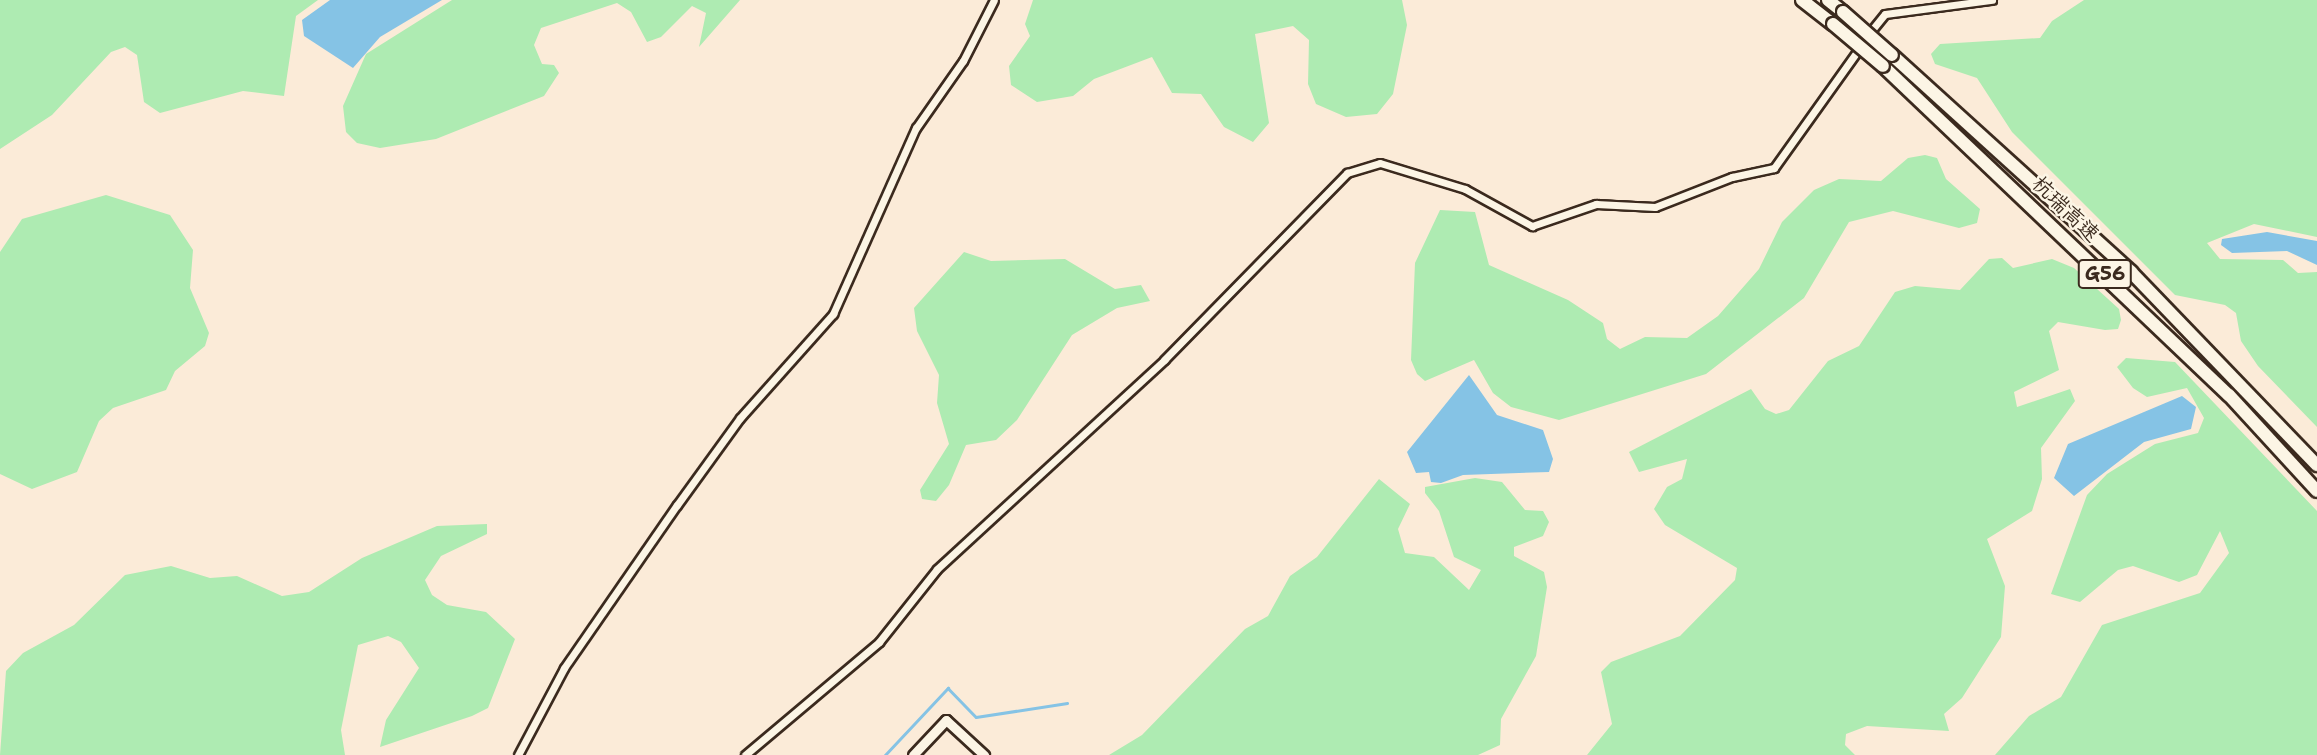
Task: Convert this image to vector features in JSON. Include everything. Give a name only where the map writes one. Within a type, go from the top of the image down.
[{"type":"highway","name":"杭瑞高速","points":[[1802,0],[1883,66],[2179,346],[2317,492]]},
{"type":"highway","name":"杭瑞高速","points":[[1828,0],[2131,272],[2317,465]]},
{"type":"street","points":[[518,755],[564,668],[677,505],[740,418],[833,314],[925,111],[963,61],[994,0]]},
{"type":"street","points":[[745,755],[879,642],[937,569],[1164,360],[1347,173],[1380,163],[1465,189],[1532,226],[1596,204],[1655,207],[1732,177],[1774,168],[1812,122],[1879,17],[1992,0]]},
{"type":"street","points":[[913,755],[946,719],[984,755]]},
{"type":"green space","points":[[0,0],[318,0],[296,16],[284,96],[243,91],[160,113],[144,102],[137,55],[125,47],[111,52],[52,115],[0,149]]},
{"type":"green space","points":[[452,0],[740,0],[699,47],[706,13],[692,6],[661,37],[647,42],[631,12],[617,3],[541,28],[534,45],[542,64],[554,65],[559,73],[544,96],[436,139],[380,148],[357,143],[346,132],[343,106],[366,54]]},
{"type":"green space","points":[[1033,0],[1402,0],[1407,25],[1393,94],[1377,114],[1346,117],[1316,104],[1308,84],[1309,40],[1293,26],[1255,34],[1269,123],[1253,142],[1224,127],[1201,94],[1172,93],[1152,57],[1094,79],[1073,96],[1037,102],[1011,85],[1009,66],[1030,36],[1025,24]]},
{"type":"green space","points":[[2084,0],[2317,0],[2317,237],[2254,224],[2207,243],[2220,259],[2283,260],[2298,273],[2317,272],[2317,427],[2258,366],[2241,341],[2236,313],[2225,305],[2175,295],[2012,132],[1977,78],[1935,64],[1931,54],[1940,44],[2040,38],[2052,21]]},
{"type":"green space","points":[[1925,155],[1937,158],[1946,179],[1980,209],[1977,223],[1959,228],[1893,211],[1849,222],[1804,298],[1706,374],[1559,420],[1511,407],[1493,393],[1474,360],[1425,381],[1417,374],[1411,360],[1415,263],[1440,210],[1475,212],[1489,265],[1568,300],[1603,323],[1607,339],[1620,349],[1645,337],[1687,338],[1718,316],[1759,269],[1782,222],[1814,190],[1839,179],[1881,181],[1908,158]]},
{"type":"green space","points":[[106,195],[170,215],[193,250],[190,288],[209,333],[205,346],[175,371],[166,390],[113,408],[99,421],[77,472],[32,489],[0,474],[0,252],[22,219]]},
{"type":"green space","points":[[964,252],[991,261],[1065,259],[1115,289],[1141,285],[1150,301],[1117,308],[1072,335],[1017,420],[996,440],[966,445],[949,485],[936,501],[922,499],[920,490],[949,444],[937,403],[939,375],[917,331],[914,308]]},
{"type":"green space","points":[[2002,258],[2013,268],[2052,259],[2074,268],[2119,309],[2121,320],[2118,329],[2105,330],[2058,322],[2049,331],[2059,370],[2014,392],[2017,407],[2070,389],[2075,401],[2041,448],[2042,479],[2032,511],[1987,539],[2005,586],[2001,637],[1962,698],[1944,714],[1949,731],[1867,726],[1846,734],[1845,745],[1855,755],[1587,755],[1612,724],[1601,672],[1611,662],[1680,636],[1735,580],[1737,568],[1665,525],[1654,509],[1667,487],[1682,479],[1687,459],[1639,472],[1629,452],[1751,389],[1765,409],[1776,414],[1789,410],[1828,361],[1859,346],[1895,292],[1915,286],[1960,290],[1989,259]]},
{"type":"green space","points":[[2126,358],[2175,362],[2317,511],[2317,755],[1995,755],[2029,716],[2061,697],[2102,625],[2200,593],[2229,553],[2220,531],[2197,575],[2179,582],[2133,566],[2118,570],[2080,602],[2051,594],[2087,495],[2107,474],[2155,444],[2198,433],[2204,418],[2187,388],[2147,397],[2133,388],[2117,367]]},
{"type":"green space","points":[[1475,478],[1502,482],[1525,510],[1543,511],[1549,522],[1543,536],[1514,547],[1514,556],[1544,572],[1547,587],[1536,656],[1501,719],[1500,745],[1478,755],[1109,755],[1142,735],[1245,629],[1268,616],[1290,576],[1317,557],[1379,479],[1410,504],[1398,529],[1405,553],[1434,557],[1469,590],[1481,570],[1454,557],[1439,511],[1425,493],[1425,487]]},
{"type":"green space","points":[[487,524],[487,534],[441,556],[425,580],[432,595],[447,605],[486,612],[515,639],[488,708],[472,716],[380,747],[386,720],[419,668],[401,642],[388,636],[358,645],[341,730],[345,755],[0,755],[6,671],[23,653],[74,625],[125,575],[171,566],[210,578],[237,576],[282,596],[309,592],[362,558],[437,526]]},
{"type":"water","points":[[330,0],[442,0],[380,37],[353,68],[304,36],[302,20]]},
{"type":"water","points":[[2267,232],[2317,241],[2317,265],[2287,251],[2232,253],[2221,245],[2222,239]]},
{"type":"water","points":[[1469,375],[1497,415],[1543,430],[1553,459],[1549,472],[1463,475],[1441,483],[1431,482],[1429,472],[1416,473],[1407,452]]},
{"type":"water","points":[[2182,396],[2196,407],[2191,429],[2144,442],[2074,496],[2054,478],[2068,444]]},
{"type":"waterway","points":[[885,755],[948,688],[976,717],[1067,703]]}]
